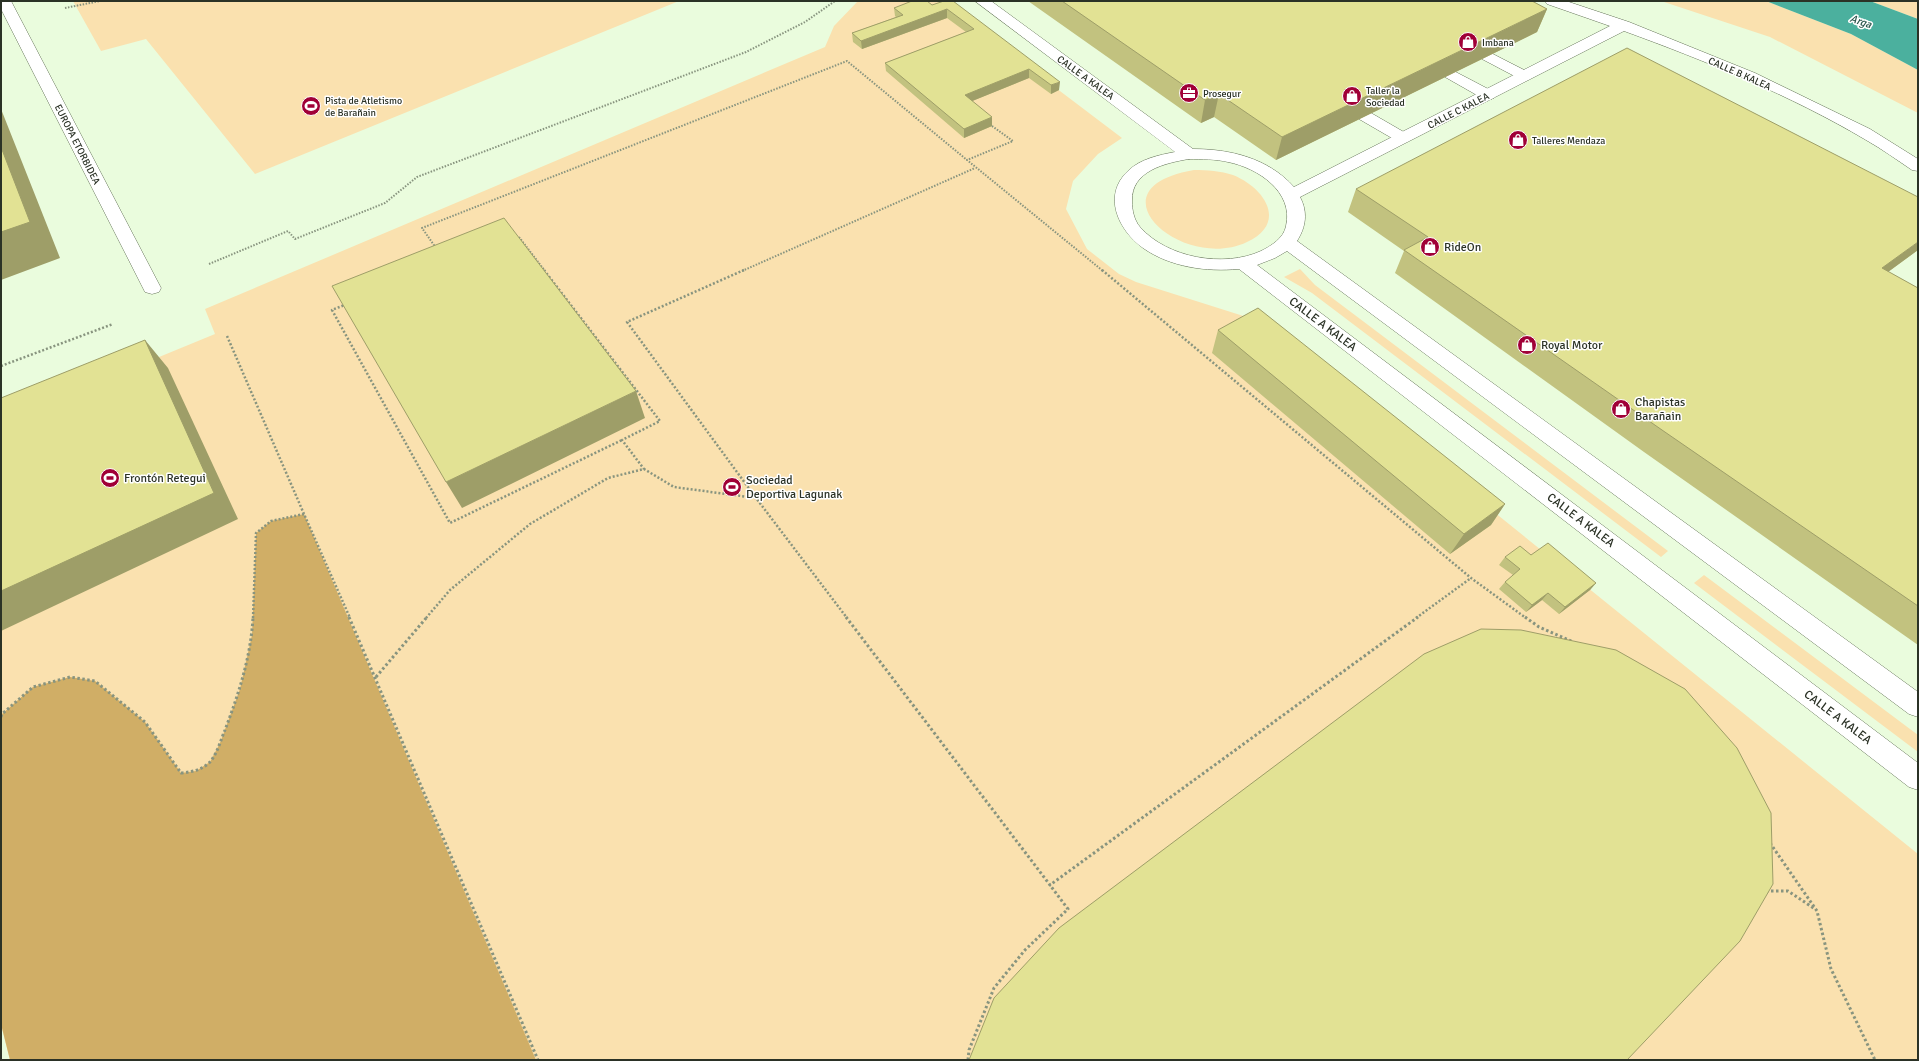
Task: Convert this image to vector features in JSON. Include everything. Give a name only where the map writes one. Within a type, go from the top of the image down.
[{"type":"street","name":"EUROPA ETORBIDEA","points":[[4,1],[152,288]]},
{"type":"street","name":"CALLE A KALEA","points":[[982,1],[1190,154]]},
{"type":"street","name":"CALLE B KALEA","points":[[1552,1],[1624,25],[1700,55],[1779,90],[1865,132],[1918,166]]},
{"type":"street","name":"CALLE C KALEA","points":[[1292,195],[1624,25]]},
{"type":"street","points":[[1487,56],[1525,76]]},
{"type":"street","points":[[1450,74],[1488,95]]},
{"type":"street","points":[[1365,116],[1403,138]]},
{"type":"street","points":[[1190,154],[1219,155],[1237,159],[1259,168],[1278,180],[1292,195],[1297,208],[1298,221],[1294,232],[1287,242],[1267,256],[1244,263],[1214,264],[1184,259],[1157,249],[1136,234],[1124,216],[1122,198],[1128,181],[1143,167],[1164,158],[1190,154]]},
{"type":"street","points":[[1287,242],[1918,706]]},
{"type":"street","name":"CALLE A KALEA","points":[[1244,263],[1918,778]]},
{"type":"path","points":[[65,8],[100,1]]},
{"type":"path","points":[[210,264],[288,231],[295,239],[385,203],[417,177],[746,52],[805,22],[835,1]]},
{"type":"path","points":[[439,252],[422,228],[847,61],[975,168],[1060,235],[1471,578],[1539,627],[1574,642]]},
{"type":"path","points":[[967,160],[1013,141],[992,126]]},
{"type":"path","points":[[968,1060],[969,1050],[994,988],[1025,950],[1068,909],[1034,867],[756,498],[627,322],[975,168]]},
{"type":"path","points":[[353,302],[332,310],[450,523],[660,421],[518,236]]},
{"type":"path","points":[[1,366],[112,324]]},
{"type":"path","points":[[227,336],[376,677],[538,1060]]},
{"type":"path","points":[[622,440],[644,469],[674,487],[756,498]]},
{"type":"path","points":[[376,677],[450,590],[530,524],[608,478],[644,469]]},
{"type":"path","points":[[1,717],[2,714],[33,687],[70,676],[95,681],[145,722],[181,773],[196,771],[210,762],[220,743],[240,689],[252,635],[256,533],[271,521],[304,514]]},
{"type":"path","points":[[1050,885],[1471,578]]},
{"type":"path","points":[[1769,841],[1818,911],[1831,969],[1875,1060]]},
{"type":"path","points":[[1763,890],[1788,891],[1818,911]]},
{"type":"shaded area","name":"Pista de Atletismo de Barañain","points":[[73,1],[679,1],[255,174],[146,39],[101,51]]},
{"type":"shaded area","name":"Sociedad Deportiva Lagunak","points":[[858,1],[941,1],[1122,138],[1098,154],[1073,181],[1066,209],[1087,249],[1119,274],[1136,282],[1256,320],[1918,854],[1918,1060],[10,1060],[1,1025],[1,422],[215,334],[205,309],[825,47],[834,26]]},
{"type":"shaded area","points":[[1661,1],[1766,1],[1851,34],[1918,70],[1918,113],[1770,37]]},
{"type":"shaded area","points":[[1870,1],[1918,1],[1918,19]]},
{"type":"shaded area","points":[[1194,170],[1214,171],[1233,175],[1254,188],[1262,197],[1267,206],[1269,216],[1267,225],[1259,234],[1247,242],[1222,249],[1196,246],[1173,238],[1156,224],[1147,209],[1148,193],[1163,180]]},
{"type":"shaded area","points":[[1300,269],[1315,285],[1668,551],[1661,557],[1312,293],[1284,277]]},
{"type":"shaded area","points":[[304,514],[536,1060],[10,1060],[1,1024],[2,714],[33,687],[70,677],[95,681],[145,722],[181,773],[196,771],[210,762],[220,743],[240,689],[252,635],[256,533],[271,521]]},
{"type":"shaded area","points":[[1704,575],[1918,735],[1918,752],[1694,583]]},
{"type":"water","name":"Arga","points":[[1766,1],[1870,1],[1918,19],[1918,70],[1851,34]]},
{"type":"building","points":[[912,1],[927,1],[932,5],[944,1],[953,1],[1060,82],[1051,85],[1029,69],[965,95],[992,117],[964,129],[885,63],[974,29],[947,9],[861,41],[852,33],[903,15],[894,8]]},
{"type":"building","points":[[1062,1],[1532,1],[1547,9],[1282,137],[1219,94],[1205,100]]},
{"type":"building","points":[[1627,48],[1918,197],[1918,242],[1882,268],[1918,288],[1918,606],[1404,250],[1428,237],[1356,189]]},
{"type":"building","points":[[1,147],[30,222],[1,232]]},
{"type":"building","points":[[504,218],[636,391],[446,482],[332,286]]},
{"type":"building","points":[[1258,308],[1505,504],[1464,534],[1218,330]]},
{"type":"building","name":"Frontón Retegui","points":[[145,340],[214,493],[1,591],[1,398]]},
{"type":"building","points":[[1548,543],[1596,583],[1565,607],[1548,593],[1532,605],[1505,582],[1520,569],[1505,557],[1520,546],[1531,555]]},
{"type":"building","points":[[1481,629],[1521,630],[1616,650],[1685,689],[1737,748],[1771,813],[1773,884],[1740,941],[1627,1060],[969,1060],[994,998],[1059,928],[1424,654]]},
{"type":"place","name":"Imbana","points":[[1468,42]]},
{"type":"place","name":"Prosegur","points":[[1189,93]]},
{"type":"place","name":"Taller la Sociedad","points":[[1352,96]]},
{"type":"place","name":"Pista de Atletismo de Barañain","points":[[311,106]]},
{"type":"place","name":"Talleres Mendaza","points":[[1518,140]]},
{"type":"place","name":"RideOn","points":[[1430,247]]},
{"type":"place","name":"Royal Motor","points":[[1527,345]]},
{"type":"place","name":"Chapistas Barañain","points":[[1621,409]]},
{"type":"place","name":"Frontón Retegui","points":[[110,478]]},
{"type":"place","name":"Sociedad Deportiva Lagunak","points":[[732,487]]}]
